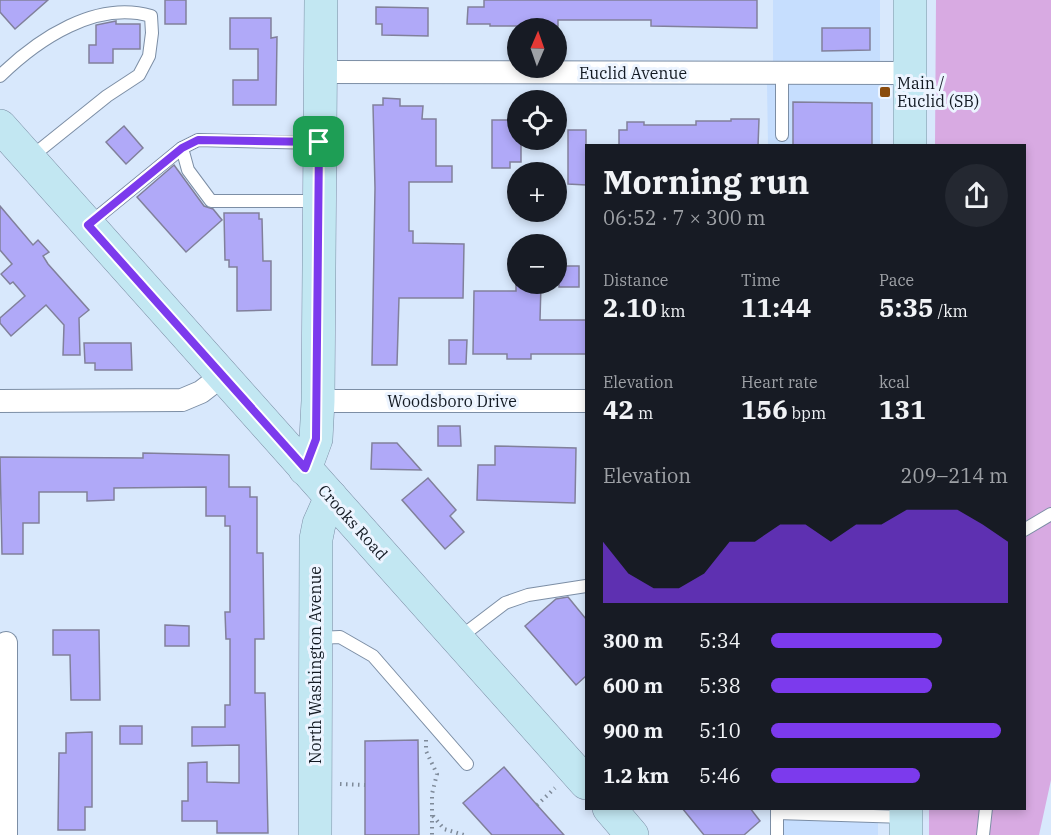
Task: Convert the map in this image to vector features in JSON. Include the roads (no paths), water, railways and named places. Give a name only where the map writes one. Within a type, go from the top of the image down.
[{"type":"main road","points":[[305,468],[316,439],[318,401],[321,0]]},
{"type":"main road","points":[[910,0],[910,144]]},
{"type":"main road","name":"Crooks Road","points":[[0,126],[458,639],[571,786]]},
{"type":"main road","name":"North Washington Avenue","points":[[315,835],[316,539],[319,524],[331,497]]},
{"type":"main road","points":[[611,810],[632,835]]},
{"type":"street","name":"Euclid Avenue","points":[[320,72],[910,73]]},
{"type":"street","points":[[0,401],[182,400],[201,392],[223,375]]},
{"type":"street","name":"Woodsboro Drive","points":[[318,401],[585,401]]},
{"type":"street","points":[[6,643],[6,835]]},
{"type":"lane","points":[[0,76],[62,21],[86,8],[123,2],[141,8],[152,16],[148,56],[139,75],[107,96],[30,159]]},
{"type":"lane","points":[[782,74],[782,135]]},
{"type":"lane","points":[[88,225],[182,148],[198,140],[319,142]]},
{"type":"lane","points":[[182,148],[188,170],[211,201],[320,201]]},
{"type":"lane","points":[[1026,529],[1051,514]]},
{"type":"lane","points":[[458,639],[505,603],[528,595],[585,586]]},
{"type":"lane","points":[[316,638],[340,637],[373,656],[467,764]]},
{"type":"lane","points":[[983,835],[986,810]]},
{"type":"lane","points":[[777,835],[777,811],[906,820]]},
{"type":"place","name":"Main / Euclid (SB)","points":[[885,92]]}]
